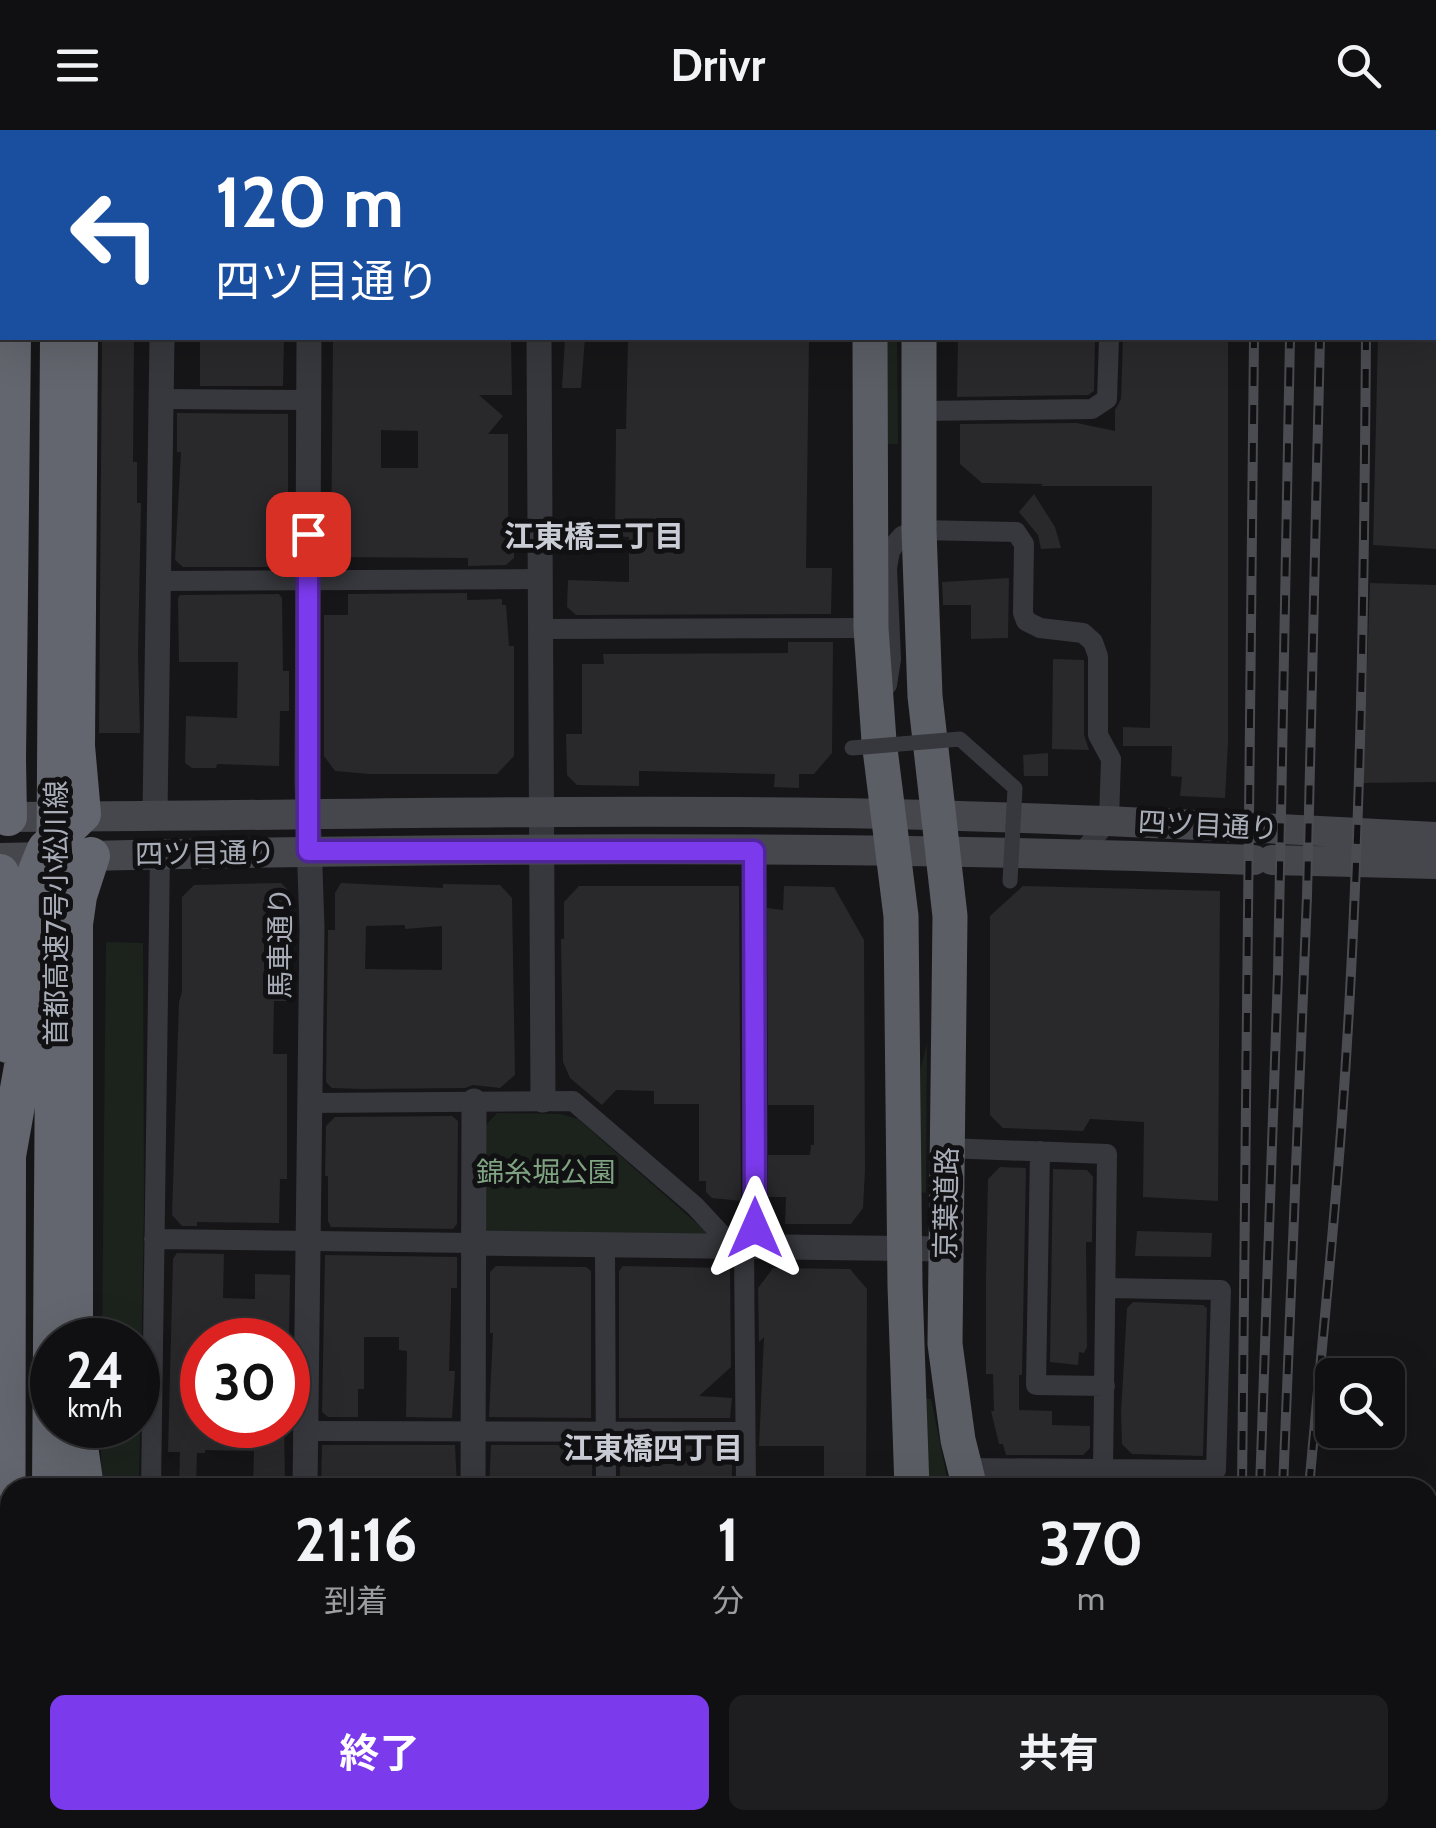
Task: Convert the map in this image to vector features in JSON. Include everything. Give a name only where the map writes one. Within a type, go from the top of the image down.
[{"type":"highway","points":[[4,793],[12,340]]},
{"type":"highway","name":"首都高速7号小松川線","points":[[26,1478],[34,340]]},
{"type":"highway","name":"首都高速7号小松川線","points":[[51,1478],[59,340]]},
{"type":"highway","points":[[74,1318],[74,924],[78,896],[72,837],[79,340]]},
{"type":"highway","points":[[866,745],[871,628],[870,340]]},
{"type":"highway","points":[[919,340],[919,530]]},
{"type":"highway","name":"京葉道路","points":[[919,530],[925,696],[950,916],[945,1344],[968,1478]]},
{"type":"highway","name":"京葉道路","points":[[866,745],[889,814],[901,947],[912,1478]]},
{"type":"highway","points":[[8,1156],[36,994],[35,900],[72,837]]},
{"type":"highway","points":[[0,872],[6,890],[9,927],[7,1478]]},
{"type":"highway","points":[[79,1448],[84,1478]]},
{"type":"main road","name":"四ツ目通り","points":[[4,793],[72,837],[160,854],[542,850],[979,852],[1436,864]]},
{"type":"main road","name":"四ツ目通り","points":[[0,858],[155,814],[889,814],[1436,836]]},
{"type":"street","points":[[155,814],[162,340]]},
{"type":"street","name":"馬車通り","points":[[307,1318],[312,914],[308,851],[308,340]]},
{"type":"street","points":[[539,340],[543,1100]]},
{"type":"street","points":[[919,411],[1092,409],[1107,400],[1109,340]]},
{"type":"street","points":[[161,398],[309,400]]},
{"type":"street","points":[[1010,881],[1015,788],[961,740],[866,745],[891,659],[890,551],[902,536],[919,530],[1016,532],[1024,544],[1026,622],[1040,628],[1071,629],[1093,642],[1098,666],[1098,735],[1110,758],[1109,820],[1081,854]]},
{"type":"street","points":[[158,581],[541,579]]},
{"type":"street","points":[[541,629],[871,628]]},
{"type":"street","points":[[746,1478],[744,1247],[754,851]]},
{"type":"street","points":[[151,1478],[160,854]]},
{"type":"street","points":[[474,1101],[474,1478]]},
{"type":"street","points":[[311,1103],[574,1101],[744,1247]]},
{"type":"street","points":[[947,1148],[1107,1154],[1103,1469]]},
{"type":"street","points":[[1040,1151],[1036,1385],[1105,1386]]},
{"type":"street","points":[[154,1239],[945,1249]]},
{"type":"street","points":[[605,1245],[606,1478]]},
{"type":"street","points":[[968,1478],[1103,1469],[1216,1470],[1221,1290],[1107,1288]]},
{"type":"street","points":[[310,1432],[744,1432]]},
{"type":"street","name":"馬車通り","points":[[304,1478],[305,1448]]},
{"type":"green space","points":[[884,340],[897,340],[898,444],[885,444]]},
{"type":"green space","points":[[106,942],[143,943],[142,1318],[102,1318]]},
{"type":"green space","points":[[927,1043],[926,1193],[921,1192],[921,1068]]},
{"type":"green space","name":"錦糸堀公園","points":[[497,1113],[561,1114],[578,1119],[710,1235],[485,1231],[486,1125]]},
{"type":"green space","points":[[923,1399],[931,1399],[947,1478],[929,1478]]},
{"type":"green space","points":[[101,1448],[140,1448],[139,1478],[101,1478]]},
{"type":"building","points":[[102,340],[134,340],[133,462],[137,462],[137,503],[141,503],[140,733],[99,733]]},
{"type":"building","points":[[200,340],[284,340],[283,386],[200,386]]},
{"type":"building","points":[[333,340],[511,340],[512,395],[479,395],[503,416],[488,434],[508,434],[509,538],[514,538],[514,558],[506,565],[468,566],[468,558],[331,557]],"holes":[[[381,430],[418,431],[418,468],[381,468]]]},
{"type":"building","points":[[565,340],[585,340],[581,388],[562,388]]},
{"type":"building","points":[[628,340],[809,340],[806,568],[832,568],[831,614],[576,615],[567,607],[568,580],[629,582],[629,537],[615,536],[616,429],[626,429]]},
{"type":"building","points":[[958,340],[1095,340],[1094,391],[1088,395],[957,397]]},
{"type":"building","points":[[1123,340],[1228,340],[1225,798],[1180,796],[1182,777],[1171,776],[1172,746],[1123,746],[1123,727],[1150,728],[1152,486],[982,483],[960,464],[960,424],[1077,423],[1115,431],[1115,410],[1121,399]]},
{"type":"building","points":[[1378,340],[1436,340],[1436,549],[1373,545]]},
{"type":"building","points":[[177,413],[288,414],[288,558],[280,567],[183,567],[175,560],[181,452],[177,452]]},
{"type":"building","points":[[1034,494],[1055,527],[1061,548],[1041,549],[1038,535],[1019,512]]},
{"type":"building","points":[[1009,578],[1008,638],[971,639],[971,605],[943,605],[942,582]]},
{"type":"building","points":[[1370,583],[1436,585],[1436,782],[1363,783]]},
{"type":"building","points":[[467,593],[467,600],[502,599],[502,605],[506,605],[509,646],[514,646],[514,756],[497,774],[335,771],[324,756],[324,615],[348,615],[348,594]]},
{"type":"building","points":[[279,594],[283,671],[289,671],[289,711],[280,711],[279,766],[217,764],[216,768],[192,768],[185,763],[186,716],[237,718],[238,662],[179,662],[178,598]]},
{"type":"building","points":[[788,642],[833,642],[832,753],[814,774],[799,774],[799,788],[774,787],[775,774],[639,771],[639,786],[577,785],[567,775],[566,734],[582,734],[582,664],[604,664],[603,654],[788,653]]},
{"type":"building","points":[[1053,659],[1084,660],[1084,735],[1089,750],[1052,749]]},
{"type":"building","points":[[1048,753],[1048,776],[1024,776],[1023,755]]},
{"type":"building","points":[[281,883],[292,894],[292,911],[287,911],[291,1001],[274,1001],[273,1054],[287,1054],[287,1179],[280,1179],[279,1223],[197,1222],[197,1226],[182,1226],[172,1215],[182,897],[194,885]]},
{"type":"building","points":[[341,883],[443,888],[443,884],[500,885],[512,898],[515,1075],[500,1088],[332,1088],[326,1082],[328,930],[335,930],[335,893]],"holes":[[[405,925],[405,929],[442,926],[442,970],[365,969],[366,926]]]},
{"type":"building","points":[[579,886],[739,886],[741,1201],[712,1198],[706,1192],[706,1181],[699,1181],[699,1104],[654,1104],[654,1091],[616,1090],[602,1105],[570,1078],[563,1062],[561,939],[564,902]]},
{"type":"building","points":[[784,886],[834,887],[864,940],[865,1170],[863,1208],[851,1224],[785,1224],[786,1197],[768,1197],[768,1155],[810,1155],[814,1145],[814,1105],[768,1105],[767,908],[783,910]]},
{"type":"building","points":[[1023,886],[1220,891],[1218,1201],[1143,1197],[1144,1122],[1090,1119],[1083,1131],[1003,1128],[990,1115],[990,916]]},
{"type":"building","points":[[452,1116],[458,1121],[457,1224],[453,1229],[331,1227],[325,1176],[326,1126],[335,1117]]},
{"type":"building","points":[[1000,1167],[1026,1168],[1019,1410],[1052,1411],[1052,1425],[1090,1426],[1090,1448],[1083,1455],[1006,1455],[1003,1444],[999,1444],[991,1411],[993,1374],[986,1374],[986,1277],[988,1179]]},
{"type":"building","points":[[1053,1169],[1087,1170],[1093,1177],[1092,1242],[1086,1242],[1087,1347],[1084,1353],[1079,1352],[1078,1365],[1050,1362]]},
{"type":"building","points":[[1137,1231],[1212,1233],[1211,1257],[1135,1256]]},
{"type":"building","points":[[177,1253],[224,1254],[223,1298],[255,1299],[255,1274],[290,1275],[289,1318],[180,1318],[180,1448],[284,1448],[285,1478],[253,1478],[254,1451],[205,1450],[197,1453],[196,1478],[179,1478],[180,1452],[168,1452],[173,1259]]},
{"type":"building","points":[[325,1255],[457,1257],[457,1288],[451,1288],[449,1371],[455,1371],[452,1418],[406,1417],[407,1351],[399,1350],[399,1337],[364,1337],[364,1389],[358,1389],[358,1417],[328,1417],[322,1412]]},
{"type":"building","points":[[496,1266],[586,1267],[591,1271],[591,1418],[489,1417],[493,1333],[490,1272]]},
{"type":"building","points":[[623,1266],[730,1268],[731,1367],[699,1396],[732,1398],[730,1418],[619,1418],[619,1271]]},
{"type":"building","points":[[773,1268],[850,1269],[867,1289],[866,1478],[824,1478],[824,1446],[759,1446],[764,1337],[759,1342],[758,1288]]},
{"type":"building","points":[[1133,1302],[1207,1308],[1203,1456],[1132,1454],[1122,1444],[1127,1308]]},
{"type":"building","points":[[322,1445],[455,1445],[457,1478],[321,1478]]},
{"type":"building","points":[[491,1445],[585,1445],[592,1452],[592,1478],[489,1478]]},
{"type":"building","points":[[625,1445],[724,1446],[732,1453],[732,1478],[620,1478],[620,1451]]},
{"type":"railway","points":[[1242,1478],[1254,340]]},
{"type":"railway","points":[[1260,1478],[1278,973],[1290,340]]},
{"type":"railway","points":[[1283,1478],[1307,896],[1320,340]]},
{"type":"railway","points":[[1310,1478],[1338,1164],[1353,923],[1363,630],[1366,340]]},
{"type":"district","name":"江東橋三丁目","points":[[594,537]]},
{"type":"district","name":"江東橋四丁目","points":[[653,1449]]},
{"type":"route","points":[[308,534],[308,851],[754,851],[755,1228]]}]
